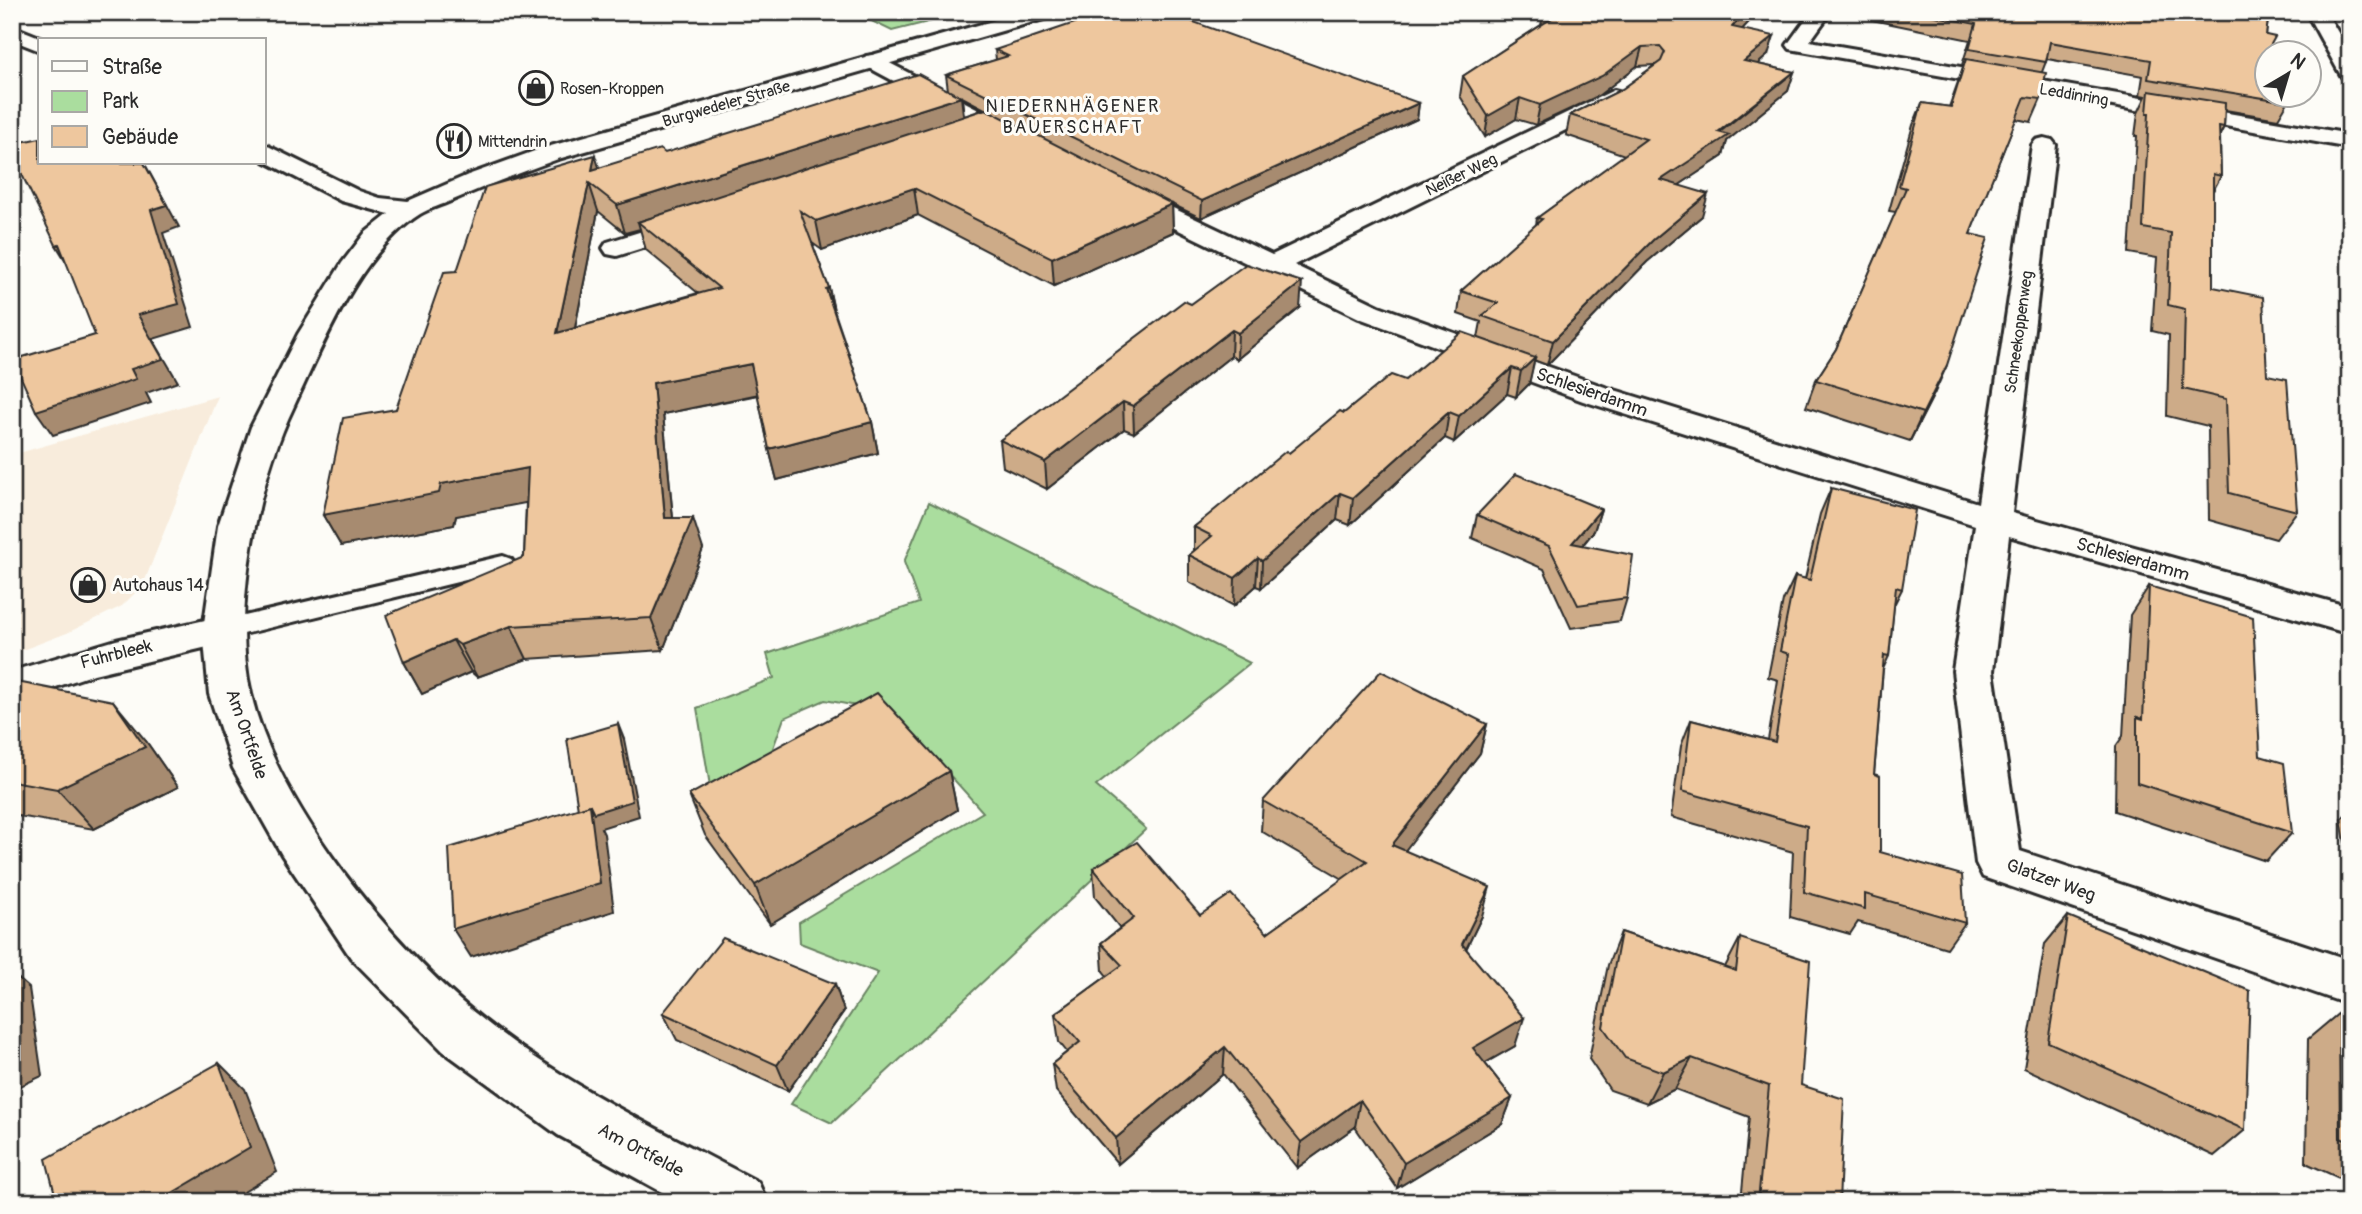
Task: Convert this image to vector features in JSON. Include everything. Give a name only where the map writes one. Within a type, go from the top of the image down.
[{"type":"street","name":"Burgwedeler Straße","points":[[411,209],[477,180],[549,154],[1047,12]]},
{"type":"street","name":"Leddinring","points":[[1821,12],[1797,45],[2350,141]]},
{"type":"street","points":[[2316,12],[2350,72]]},
{"type":"street","points":[[12,32],[38,44]]},
{"type":"street","points":[[874,61],[978,128],[1048,154]]},
{"type":"street","name":"Neißer Weg","points":[[1271,266],[1606,103],[1637,81]]},
{"type":"street","name":"Schneekoppenweg","points":[[1992,519],[2044,145]]},
{"type":"street","points":[[266,152],[350,196],[376,205],[411,209]]},
{"type":"street","name":"Schlesierdamm","points":[[1106,185],[1369,312],[1594,394],[1992,519],[2350,621]]},
{"type":"street","name":"Am Ortfelde","points":[[411,209],[375,239],[352,270],[313,334],[267,427],[236,526],[223,630],[230,694],[255,768],[298,842],[368,943],[461,1034],[577,1116],[738,1202]]},
{"type":"street","points":[[617,248],[720,214]]},
{"type":"street","name":"Glatzer Weg","points":[[1992,519],[1973,671],[1999,863],[2350,983]]},
{"type":"street","name":"Fuhrbleek","points":[[12,687],[124,650],[223,630]]},
{"type":"lane","points":[[223,630],[503,564]]},
{"type":"shaded area","name":"Autohaus 14","points":[[218,396],[143,585],[122,606],[67,633],[12,654],[12,455]]},
{"type":"green space","points":[[853,12],[968,12],[892,31]]},
{"type":"green space","points":[[929,502],[1250,663],[1096,786],[1146,829],[832,1123],[791,1104],[878,973],[800,943],[799,922],[983,812],[894,713],[825,700],[784,718],[765,770],[711,792],[697,708],[774,678],[767,654],[919,603],[904,562]]},
{"type":"building","points":[[1107,12],[1166,12],[1419,103],[1202,201],[946,75],[1008,56],[995,50]]},
{"type":"building","points":[[1547,12],[1746,12],[1732,27],[1774,36],[1744,61],[1794,72],[1718,132],[1729,135],[1661,180],[1708,194],[1653,240],[1553,341],[1482,316],[1498,303],[1461,291],[1542,219],[1537,218],[1646,139],[1570,115],[1621,90],[1661,61],[1665,52],[1660,46],[1642,47],[1602,76],[1540,105],[1520,98],[1488,116],[1463,76],[1552,18],[1543,16]]},
{"type":"building","points":[[1916,12],[2269,12],[2266,35],[2275,37],[2254,38],[2254,96],[2148,79],[2151,60],[2050,42],[2046,62],[1969,49],[1976,24]]},
{"type":"building","points":[[1966,59],[2046,73],[2041,99],[2025,97],[1970,234],[1988,238],[1947,365],[1923,413],[1816,380],[1836,349],[1906,188],[1899,186],[1922,103],[1951,107]]},
{"type":"building","points":[[918,74],[961,97],[617,205],[589,183],[557,333],[719,288],[638,222],[986,109],[1172,204],[1052,258],[914,188],[816,221],[800,211],[829,288],[826,289],[872,422],[769,449],[751,364],[653,383],[665,518],[693,518],[651,618],[511,626],[460,645],[453,640],[404,662],[386,615],[524,557],[528,468],[441,484],[439,493],[323,515],[343,418],[396,409],[444,272],[457,271],[485,187],[595,155],[592,170],[660,149],[665,153]]},
{"type":"building","points":[[2149,91],[2225,103],[2224,127],[2219,126],[2221,176],[2213,174],[2213,287],[2263,297],[2267,375],[2287,379],[2297,511],[2229,493],[2226,399],[2183,389],[2185,309],[2168,305],[2171,233],[2143,228]]},
{"type":"building","points":[[38,138],[38,164],[145,164],[167,205],[151,210],[179,304],[138,315],[163,359],[131,369],[136,379],[36,411],[13,360],[95,335],[59,244],[56,245],[12,154],[12,144]]},
{"type":"building","points":[[1246,264],[1302,282],[1238,333],[1232,330],[1133,406],[1123,402],[1045,462],[1000,440],[1184,301],[1191,304]]},
{"type":"building","points":[[1462,332],[1535,358],[1521,371],[1512,368],[1459,416],[1449,412],[1353,498],[1340,493],[1262,561],[1258,558],[1235,578],[1189,555],[1212,536],[1194,527],[1286,451],[1289,453],[1340,411],[1344,413],[1391,375],[1405,380]]},
{"type":"building","points":[[1516,474],[1601,509],[1572,543],[1633,555],[1627,598],[1578,605],[1549,546],[1477,515]]},
{"type":"building","points":[[1831,488],[1915,510],[1902,589],[1896,587],[1889,656],[1884,655],[1874,774],[1880,776],[1880,852],[1962,875],[1965,923],[1865,894],[1865,909],[1804,892],[1807,826],[1682,791],[1691,720],[1775,742],[1789,654],[1780,651],[1795,576],[1810,580]]},
{"type":"building","points":[[2149,586],[2253,617],[2260,756],[2284,763],[2292,833],[2137,783],[2137,717],[2143,719]]},
{"type":"building","points":[[1381,671],[1487,724],[1392,845],[1490,887],[1462,944],[1524,1018],[1473,1048],[1512,1098],[1404,1163],[1360,1100],[1301,1142],[1225,1047],[1116,1138],[1052,1064],[1080,1042],[1055,1014],[1122,965],[1101,943],[1134,918],[1093,868],[1137,842],[1200,915],[1231,894],[1267,933],[1367,861],[1263,801]]},
{"type":"building","points":[[12,681],[113,701],[145,747],[57,789],[12,781]]},
{"type":"building","points":[[877,693],[949,771],[755,885],[689,795]]},
{"type":"building","points":[[618,724],[632,801],[594,813],[590,805],[578,809],[567,739]]},
{"type":"building","points":[[590,805],[600,883],[453,929],[449,848]]},
{"type":"building","points":[[2068,916],[2250,991],[2245,1130],[2048,1042]]},
{"type":"building","points":[[1621,932],[1736,971],[1740,938],[1810,961],[1801,1085],[1844,1099],[1839,1202],[1758,1202],[1769,1086],[1692,1058],[1663,1072],[1625,1058],[1603,1027]]},
{"type":"building","points":[[723,938],[835,984],[777,1065],[663,1013]]},
{"type":"building","points":[[2339,1013],[2350,1017],[2350,1142],[2340,1138]]},
{"type":"building","points":[[219,1063],[250,1147],[157,1202],[57,1202],[46,1159]]},
{"type":"place","name":"Rosen-Kroppen","points":[[536,88]]},
{"type":"place","name":"Mittendrin","points":[[454,141]]},
{"type":"place","name":"Autohaus 14","points":[[88,585]]},
{"type":"district","name":"NIEDERNHÄGENER BAUERSCHAFT","points":[[1073,116]]}]
